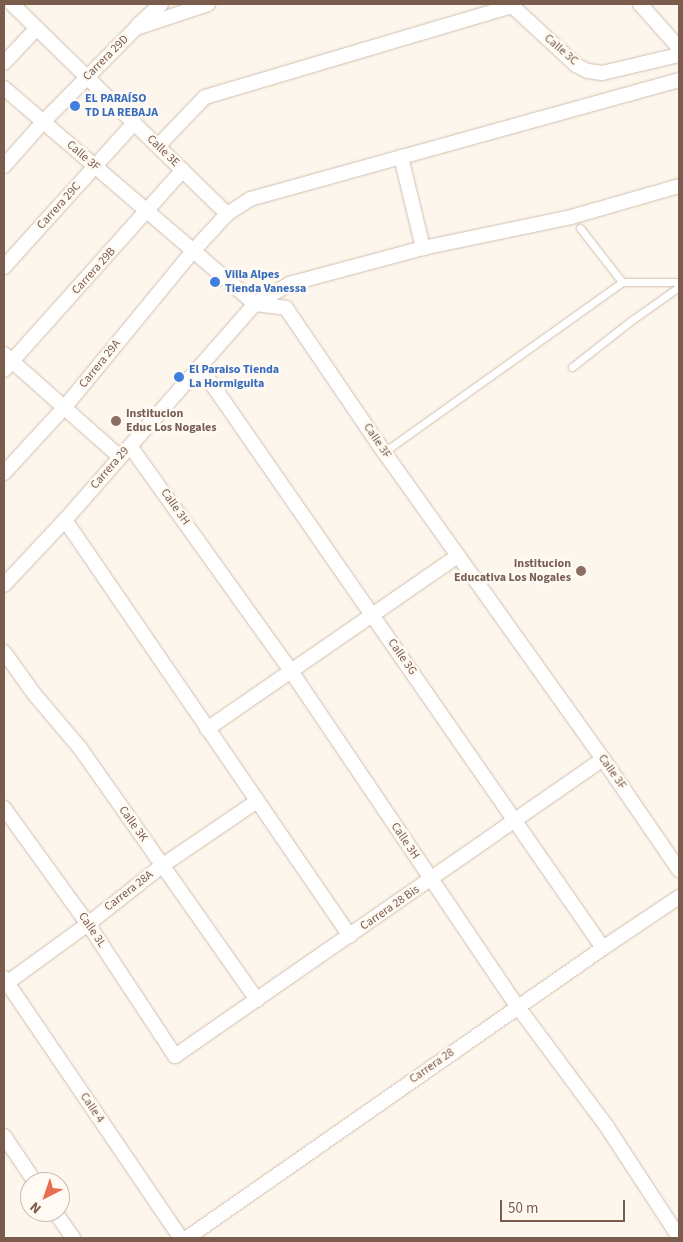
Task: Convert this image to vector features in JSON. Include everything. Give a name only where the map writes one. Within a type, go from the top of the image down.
[{"type":"street","points":[[136,28],[161,4]]},
{"type":"street","name":"Carrera 29D","points":[[4,166],[43,122],[136,28],[208,4]]},
{"type":"street","points":[[640,4],[679,48]]},
{"type":"street","name":"Calle 3E","points":[[17,5],[37,28],[227,214]]},
{"type":"street","points":[[158,146],[205,97],[511,5]]},
{"type":"street","name":"Calle 3C","points":[[511,5],[576,65],[588,71],[602,73],[679,55]]},
{"type":"street","points":[[4,63],[37,28]]},
{"type":"street","name":"Carrera 29A","points":[[4,473],[64,408],[193,251],[227,214],[250,199],[679,80]]},
{"type":"street","name":"Calle 3F","points":[[4,88],[255,304],[286,308],[384,452],[603,759],[679,870]]},
{"type":"street","name":"Carrera 29C","points":[[4,267],[134,123]]},
{"type":"street","points":[[401,158],[423,248]]},
{"type":"street","name":"Carrera 29B","points":[[6,362],[147,212],[183,170]]},
{"type":"street","name":"Carrera 29","points":[[4,585],[65,520],[255,304],[289,284],[423,248],[571,217],[679,186]]},
{"type":"street","points":[[6,362],[64,408],[120,457]]},
{"type":"street","name":"Calle 3G","points":[[200,367],[603,948]]},
{"type":"street","name":"Calle 3H","points":[[130,446],[291,670],[518,1007],[607,1127],[679,1237]]},
{"type":"street","points":[[65,520],[350,936]]},
{"type":"street","points":[[207,729],[458,556]]},
{"type":"street","name":"Calle 3K","points":[[4,652],[35,695],[80,748],[257,1000]]},
{"type":"street","name":"Carrera 28 Bis","points":[[175,1056],[603,759]]},
{"type":"street","name":"Carrera 28A","points":[[5,982],[88,924],[163,865],[257,801]]},
{"type":"street","name":"Calle 3L","points":[[4,808],[88,924],[175,1056]]},
{"type":"street","name":"Carrera 28","points":[[188,1238],[679,897]]},
{"type":"street","name":"Calle 4","points":[[5,982],[181,1238]]},
{"type":"street","points":[[4,1136],[28,1172]]},
{"type":"street","points":[[62,1222],[72,1238]]},
{"type":"lane","points":[[580,228],[622,282]]},
{"type":"lane","points":[[384,452],[622,282],[679,282]]},
{"type":"lane","points":[[572,367],[632,320],[679,287]]},
{"type":"place","name":"EL PARAÍSO TD LA REBAJA","points":[[75,106]]},
{"type":"place","name":"Villa Alpes Tienda Vanessa","points":[[215,282]]},
{"type":"place","name":"El Paraiso Tienda La Hormiguita","points":[[179,377]]},
{"type":"place","name":"Institucion Educ Los Nogales","points":[[116,421]]},
{"type":"place","name":"Institucion Educativa Los Nogales","points":[[581,571]]}]
